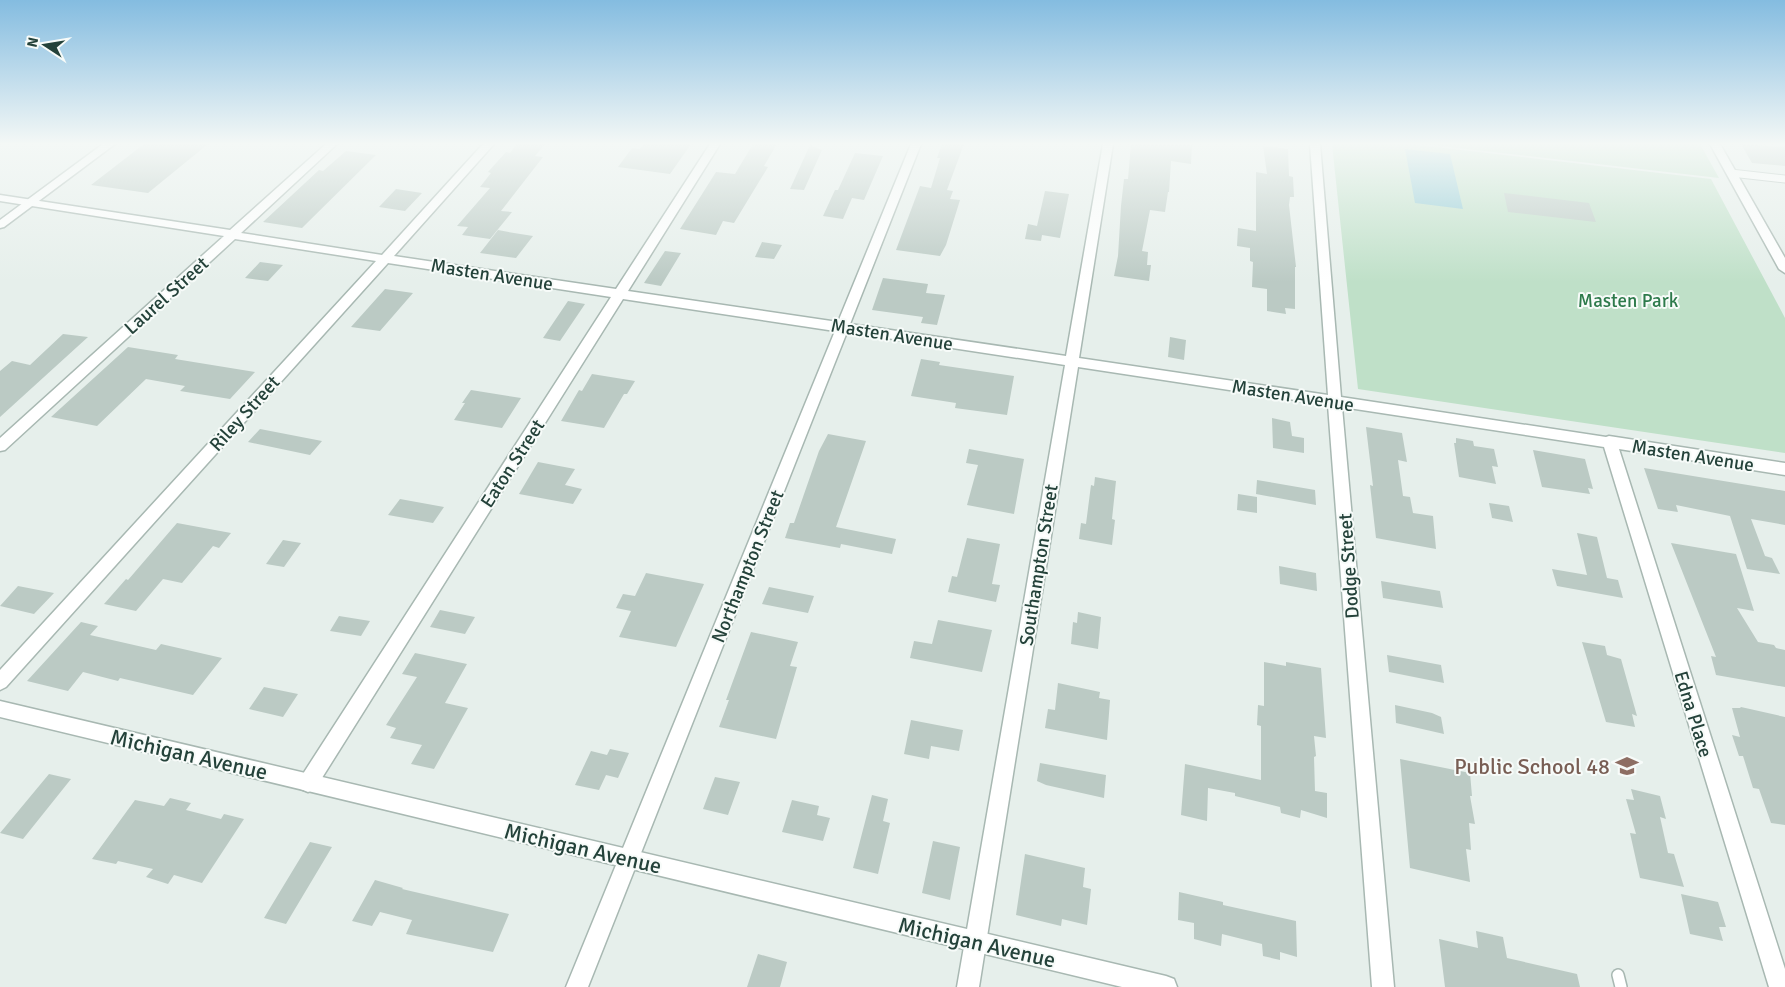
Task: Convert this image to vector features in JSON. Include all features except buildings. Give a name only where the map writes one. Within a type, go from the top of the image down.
[{"type":"street","points":[[0,225],[48,190]]},
{"type":"street","name":"Laurel Street","points":[[0,446],[282,190]]},
{"type":"street","name":"Riley Street","points":[[0,682],[447,190]]},
{"type":"street","name":"Eaton Street","points":[[308,783],[686,190]]},
{"type":"street","name":"Northampton Street","points":[[577,987],[897,190]]},
{"type":"street","name":"Southampton Street","points":[[968,987],[1100,190]]},
{"type":"street","name":"Dodge Street","points":[[1319,190],[1352,636],[1383,987]]},
{"type":"street","points":[[1741,190],[1785,269]]},
{"type":"street","name":"Masten Avenue","points":[[0,198],[240,236],[1785,469]]},
{"type":"street","name":"Edna Place","points":[[1609,441],[1780,987]]},
{"type":"street","name":"Michigan Avenue","points":[[0,709],[1166,987]]},
{"type":"green space","name":"Masten Park","points":[[1337,190],[1717,190],[1785,318],[1785,453],[1358,389]]},
{"type":"water","points":[[1413,190],[1459,190],[1463,209],[1415,203]]},
{"type":"place","name":"Public School 48","points":[[1627,766]]}]
